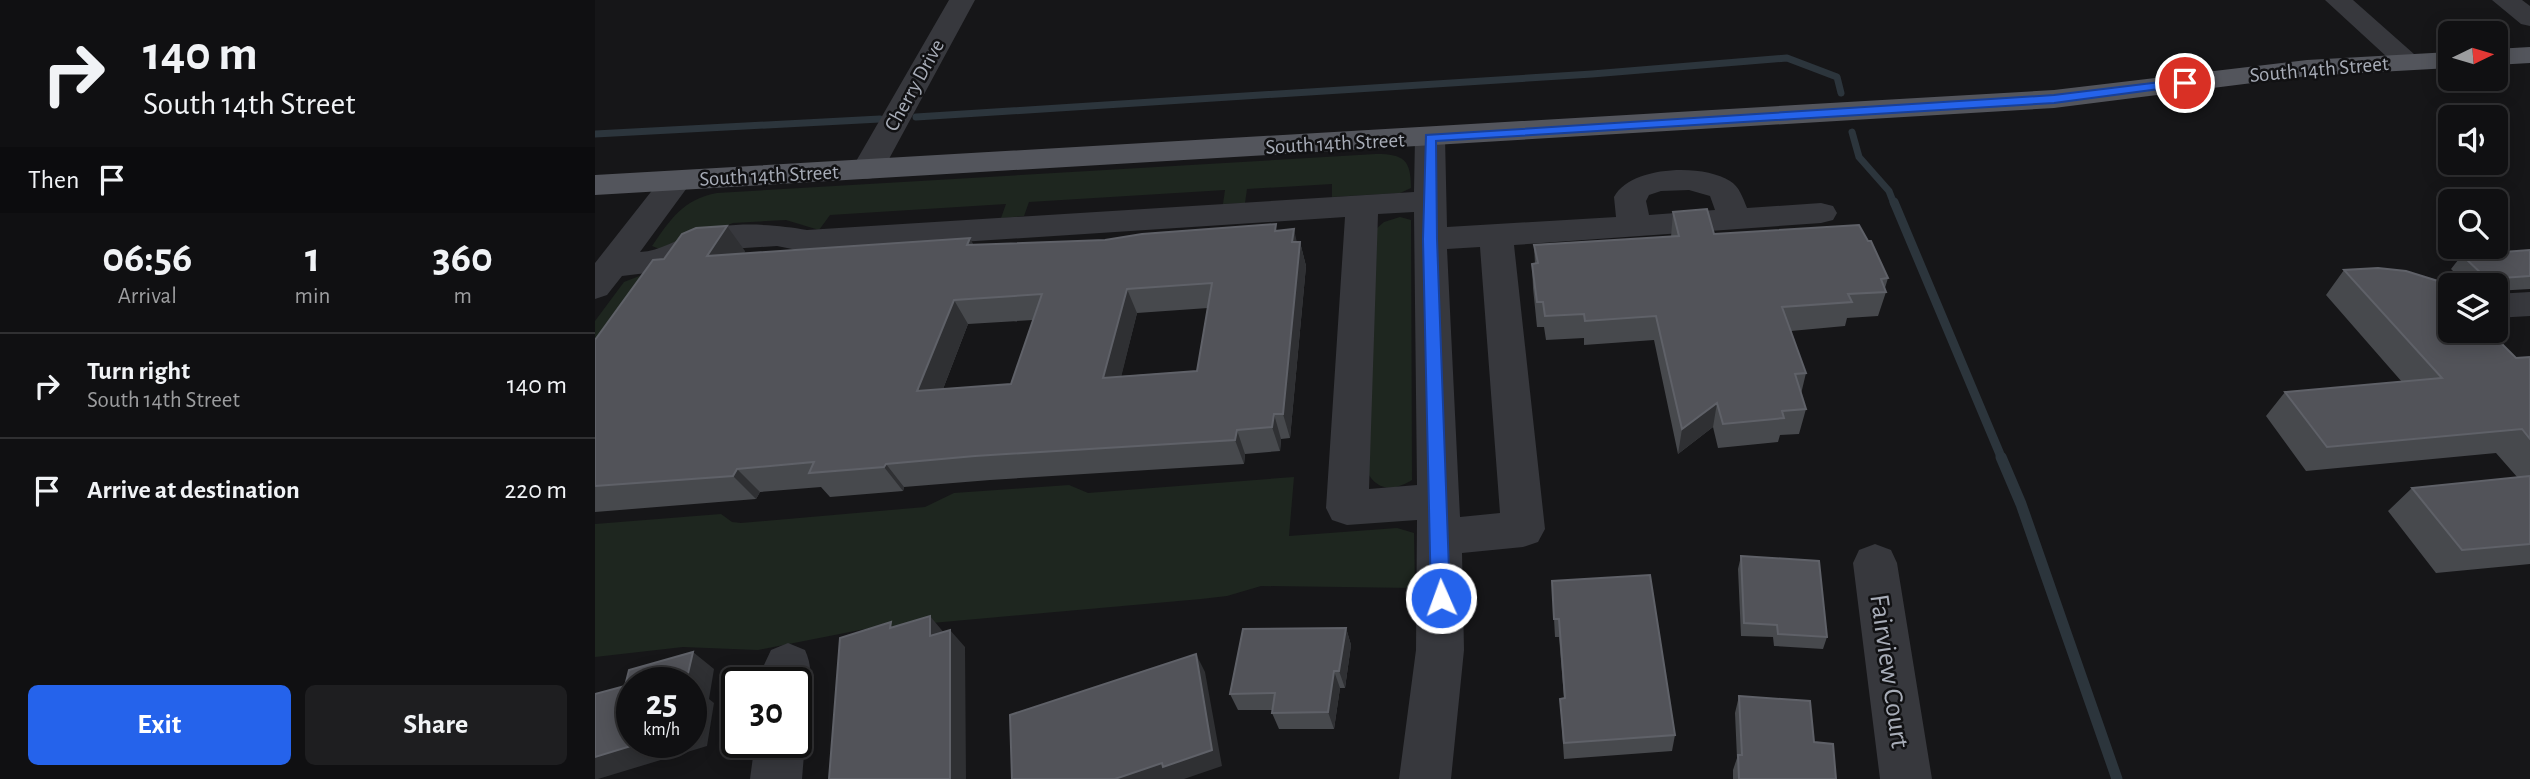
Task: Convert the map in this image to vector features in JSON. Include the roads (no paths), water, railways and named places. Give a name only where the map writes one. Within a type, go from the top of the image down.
[{"type":"main road","points":[[2508,56],[2530,55]]},
{"type":"main road","name":"South 14th Street","points":[[595,185],[2054,99],[2307,68],[2438,61]]},
{"type":"street","name":"Cherry Drive","points":[[867,170],[962,0]]},
{"type":"street","points":[[2338,0],[2409,62]]},
{"type":"street","points":[[2505,0],[2530,18]]},
{"type":"street","points":[[1425,779],[1440,650],[1430,137]]},
{"type":"street","points":[[603,276],[676,181]]},
{"type":"street","points":[[1362,206],[1347,509],[1523,528],[1496,235]]},
{"type":"street","points":[[603,276],[659,262],[695,265],[741,262],[807,241],[1027,227],[1036,242],[1055,250],[1079,252],[1148,248],[1173,241],[1210,215],[1362,206],[1496,235],[1821,213]]},
{"type":"street","points":[[2508,305],[2530,304]]},
{"type":"street","name":"Fairview Court","points":[[1875,563],[1906,779]]},
{"type":"street","points":[[776,779],[778,758]]},
{"type":"waterway","points":[[916,117],[1592,74],[1787,58],[1837,77],[1841,93]]},
{"type":"waterway","points":[[595,134],[880,119]]},
{"type":"waterway","points":[[1852,132],[1859,157],[1889,191],[1894,204]]},
{"type":"waterway","points":[[1894,202],[2002,459]]},
{"type":"waterway","points":[[2001,457],[2021,504],[2117,779]]}]
